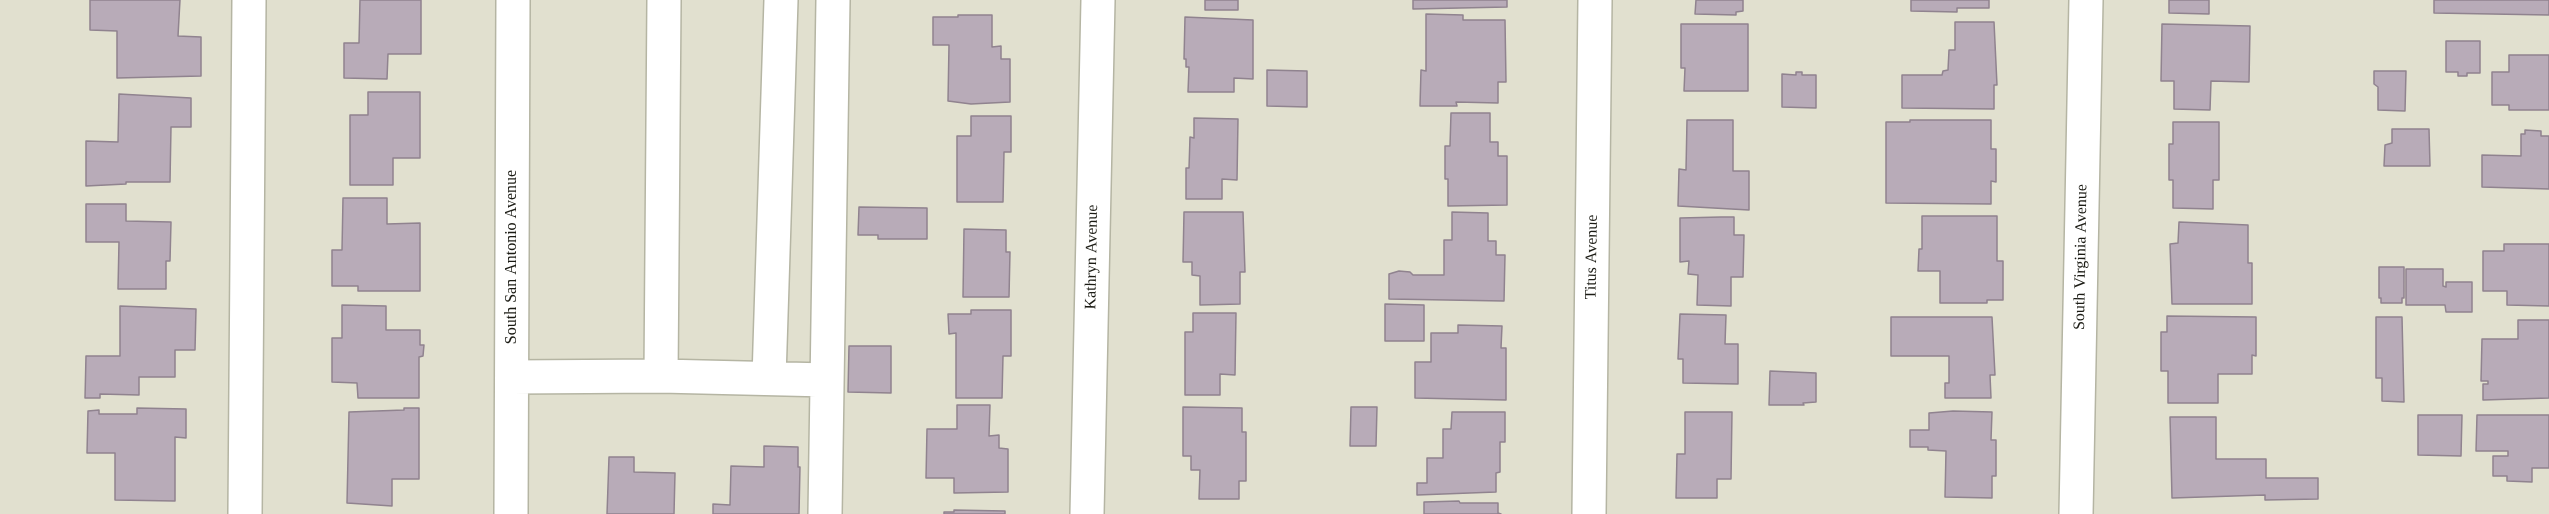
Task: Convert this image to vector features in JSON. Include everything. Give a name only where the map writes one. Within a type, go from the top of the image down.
[{"type":"street","points":[[245,514],[249,0]]},
{"type":"street","name":"South San Antonio Avenue","points":[[512,514],[513,0]]},
{"type":"street","points":[[662,376],[664,0]]},
{"type":"street","points":[[769,378],[781,0]]},
{"type":"street","points":[[825,514],[833,0]]},
{"type":"street","name":"Kathryn Avenue","points":[[1087,514],[1098,0]]},
{"type":"street","name":"Titus Avenue","points":[[1589,514],[1595,0]]},
{"type":"street","name":"South Virginia Avenue","points":[[2076,514],[2086,0]]},
{"type":"street","points":[[512,377],[662,376],[827,380]]},
{"type":"building","points":[[90,0],[180,0],[178,36],[201,37],[201,76],[117,78],[117,31],[90,30]]},
{"type":"building","points":[[360,0],[421,0],[421,54],[388,54],[387,79],[344,78],[344,43],[359,43]]},
{"type":"building","points":[[1205,0],[1238,0],[1238,10],[1205,10]]},
{"type":"building","points":[[1413,0],[1507,0],[1507,7],[1413,9]]},
{"type":"building","points":[[1696,0],[1743,0],[1743,11],[1736,12],[1736,15],[1695,14]]},
{"type":"building","points":[[1911,0],[1989,0],[1989,8],[1957,8],[1957,12],[1911,11]]},
{"type":"building","points":[[2169,0],[2209,0],[2209,14],[2169,13]]},
{"type":"building","points":[[2434,0],[2549,0],[2549,15],[2434,13]]},
{"type":"building","points":[[1426,14],[1463,15],[1463,20],[1505,20],[1506,82],[1498,82],[1498,103],[1456,102],[1457,106],[1420,106],[1421,70],[1426,71]]},
{"type":"building","points":[[958,15],[992,15],[992,47],[1001,46],[1001,59],[1010,59],[1010,102],[971,104],[948,101],[949,45],[933,45],[933,17],[958,17]]},
{"type":"building","points":[[1185,17],[1253,20],[1253,79],[1234,78],[1234,92],[1188,92],[1189,67],[1186,67],[1186,59],[1184,59]]},
{"type":"building","points":[[1955,22],[1994,22],[1997,85],[1994,85],[1994,109],[1902,108],[1902,75],[1942,75],[1943,71],[1948,70],[1949,50],[1955,50]]},
{"type":"building","points":[[1681,24],[1748,24],[1748,91],[1684,91],[1685,68],[1681,68]]},
{"type":"building","points":[[2162,24],[2250,26],[2249,82],[2211,81],[2210,110],[2174,109],[2174,81],[2161,81]]},
{"type":"building","points":[[2446,41],[2480,41],[2480,73],[2458,76],[2458,72],[2446,72]]},
{"type":"building","points":[[2509,55],[2549,55],[2549,110],[2509,110],[2509,105],[2492,105],[2492,72],[2509,72]]},
{"type":"building","points":[[1267,70],[1307,71],[1307,107],[1267,106]]},
{"type":"building","points":[[2374,71],[2406,71],[2405,111],[2378,110],[2378,87],[2374,84]]},
{"type":"building","points":[[1796,72],[1802,72],[1802,75],[1816,75],[1816,108],[1782,107],[1782,74],[1796,75]]},
{"type":"building","points":[[368,92],[420,92],[420,158],[393,158],[393,185],[350,185],[350,115],[368,115]]},
{"type":"building","points":[[119,94],[191,98],[191,127],[171,127],[170,182],[126,182],[126,184],[86,186],[86,141],[118,142]]},
{"type":"building","points":[[1451,113],[1490,113],[1490,142],[1498,142],[1498,156],[1507,156],[1507,205],[1448,206],[1445,146],[1450,146]]},
{"type":"building","points":[[971,116],[1011,116],[1011,152],[1004,152],[1003,202],[957,202],[957,136],[971,136]]},
{"type":"building","points":[[1194,118],[1238,119],[1237,180],[1222,179],[1222,199],[1186,199],[1186,168],[1189,168],[1190,137],[1194,138]]},
{"type":"building","points":[[1687,120],[1733,120],[1733,171],[1749,171],[1749,210],[1678,206],[1679,169],[1686,170]]},
{"type":"building","points":[[1910,120],[1991,120],[1991,149],[1996,149],[1996,182],[1991,181],[1991,204],[1886,203],[1886,122],[1910,122]]},
{"type":"building","points":[[2173,122],[2219,122],[2219,180],[2213,180],[2213,209],[2173,208],[2173,180],[2169,180],[2169,144],[2173,144]]},
{"type":"building","points":[[2392,129],[2429,129],[2430,166],[2384,166],[2385,145],[2392,143]]},
{"type":"building","points":[[2525,130],[2541,131],[2541,136],[2549,136],[2549,189],[2482,187],[2482,155],[2521,156],[2521,134],[2525,134]]},
{"type":"building","points":[[343,198],[387,198],[387,224],[420,223],[420,291],[358,291],[358,286],[332,286],[332,250],[342,250]]},
{"type":"building","points":[[86,204],[126,204],[126,221],[171,222],[170,261],[166,261],[166,289],[118,289],[119,242],[86,242]]},
{"type":"building","points":[[859,207],[927,208],[927,239],[878,239],[878,235],[858,235]]},
{"type":"building","points":[[1184,212],[1243,212],[1245,272],[1240,272],[1240,304],[1200,305],[1200,276],[1192,275],[1192,262],[1183,262]]},
{"type":"building","points":[[1452,212],[1488,213],[1488,241],[1496,241],[1496,255],[1505,255],[1504,301],[1389,299],[1389,274],[1399,271],[1410,272],[1413,275],[1444,275],[1444,240],[1452,240]]},
{"type":"building","points":[[1922,216],[1997,216],[1997,261],[2003,261],[2003,300],[1987,300],[1987,303],[1940,303],[1940,271],[1918,271],[1919,249],[1922,249]]},
{"type":"building","points":[[1734,217],[1734,235],[1744,235],[1743,277],[1731,277],[1731,306],[1697,305],[1698,275],[1688,274],[1689,261],[1680,262],[1680,218]]},
{"type":"building","points":[[2179,222],[2248,225],[2248,263],[2252,263],[2252,304],[2172,304],[2170,244],[2178,243]]},
{"type":"building","points":[[964,229],[1006,230],[1006,252],[1010,252],[1009,297],[963,297]]},
{"type":"building","points":[[2504,244],[2549,244],[2549,306],[2507,305],[2507,291],[2483,291],[2483,251],[2504,251]]},
{"type":"building","points":[[2379,267],[2404,267],[2402,303],[2381,303]]},
{"type":"building","points":[[2406,269],[2443,269],[2443,286],[2446,287],[2446,282],[2472,282],[2472,312],[2446,312],[2445,305],[2406,305]]},
{"type":"building","points":[[1385,304],[1424,305],[1424,341],[1385,341]]},
{"type":"building","points":[[342,305],[386,306],[386,330],[420,330],[420,345],[424,345],[423,356],[419,357],[419,398],[358,398],[357,383],[332,382],[332,338],[342,338]]},
{"type":"building","points":[[120,306],[196,309],[195,350],[175,350],[175,377],[139,377],[139,395],[100,394],[100,398],[85,398],[86,356],[120,356]]},
{"type":"building","points":[[971,310],[1011,310],[1011,356],[1003,356],[1002,398],[956,398],[956,333],[949,334],[948,314],[971,314]]},
{"type":"building","points":[[1193,313],[1236,313],[1235,375],[1220,374],[1220,395],[1185,395],[1185,332],[1193,332]]},
{"type":"building","points":[[1680,314],[1726,315],[1725,344],[1738,344],[1738,384],[1683,383],[1683,359],[1678,359]]},
{"type":"building","points":[[2167,316],[2256,317],[2256,356],[2252,355],[2252,374],[2218,374],[2218,403],[2168,403],[2168,371],[2161,371],[2161,332],[2167,332]]},
{"type":"building","points":[[1891,317],[1992,317],[1995,375],[1990,375],[1991,398],[1945,398],[1945,383],[1949,383],[1949,356],[1891,356]]},
{"type":"building","points":[[2376,317],[2402,317],[2404,402],[2382,401],[2382,378],[2376,378]]},
{"type":"building","points":[[2518,320],[2549,320],[2549,398],[2483,400],[2483,384],[2488,384],[2488,381],[2481,381],[2482,339],[2518,339]]},
{"type":"building","points":[[1458,325],[1502,326],[1501,348],[1506,348],[1506,400],[1415,398],[1415,362],[1431,362],[1431,333],[1458,333]]},
{"type":"building","points":[[849,346],[891,346],[891,393],[848,392]]},
{"type":"building","points":[[1770,371],[1816,373],[1816,402],[1803,403],[1804,405],[1769,405]]},
{"type":"building","points":[[957,405],[990,405],[989,436],[999,435],[999,448],[1008,449],[1008,492],[954,493],[954,478],[926,478],[927,429],[957,429]]},
{"type":"building","points":[[1183,407],[1242,408],[1242,432],[1246,432],[1246,481],[1239,481],[1239,499],[1199,499],[1200,470],[1191,470],[1191,456],[1183,456]]},
{"type":"building","points":[[1351,407],[1377,407],[1376,446],[1350,446]]},
{"type":"building","points":[[137,408],[186,409],[186,438],[175,437],[175,501],[115,500],[115,453],[87,453],[88,411],[99,410],[99,414],[137,414]]},
{"type":"building","points":[[404,408],[419,408],[419,479],[392,479],[392,506],[347,503],[349,412],[404,410]]},
{"type":"building","points":[[1452,412],[1505,412],[1505,442],[1500,442],[1500,472],[1496,473],[1496,492],[1417,495],[1417,483],[1427,483],[1427,458],[1443,458],[1443,429],[1451,429]]},
{"type":"building","points":[[1685,412],[1732,412],[1731,479],[1717,479],[1717,498],[1676,498],[1677,454],[1685,454]]},
{"type":"building","points":[[1992,412],[1991,440],[1996,440],[1996,476],[1992,476],[1992,498],[1945,497],[1946,451],[1928,450],[1928,447],[1910,447],[1910,430],[1929,430],[1929,413]]},
{"type":"building","points":[[2418,415],[2462,415],[2461,456],[2418,455]]},
{"type":"building","points":[[2477,415],[2549,415],[2549,468],[2532,468],[2532,482],[2507,481],[2507,476],[2493,476],[2493,456],[2508,456],[2508,451],[2476,451]]},
{"type":"building","points":[[2170,417],[2216,417],[2216,459],[2266,459],[2266,478],[2318,478],[2318,499],[2265,500],[2265,495],[2172,498]]},
{"type":"building","points":[[764,446],[798,447],[799,514],[713,514],[713,504],[730,505],[731,466],[764,467]]},
{"type":"building","points":[[609,457],[634,457],[634,472],[675,473],[674,514],[607,514]]},
{"type":"building","points":[[1459,501],[1460,503],[1498,503],[1498,513],[1501,514],[1424,514],[1424,502]]},
{"type":"building","points":[[954,510],[1005,511],[1005,514],[944,514],[944,512],[954,512]]}]
